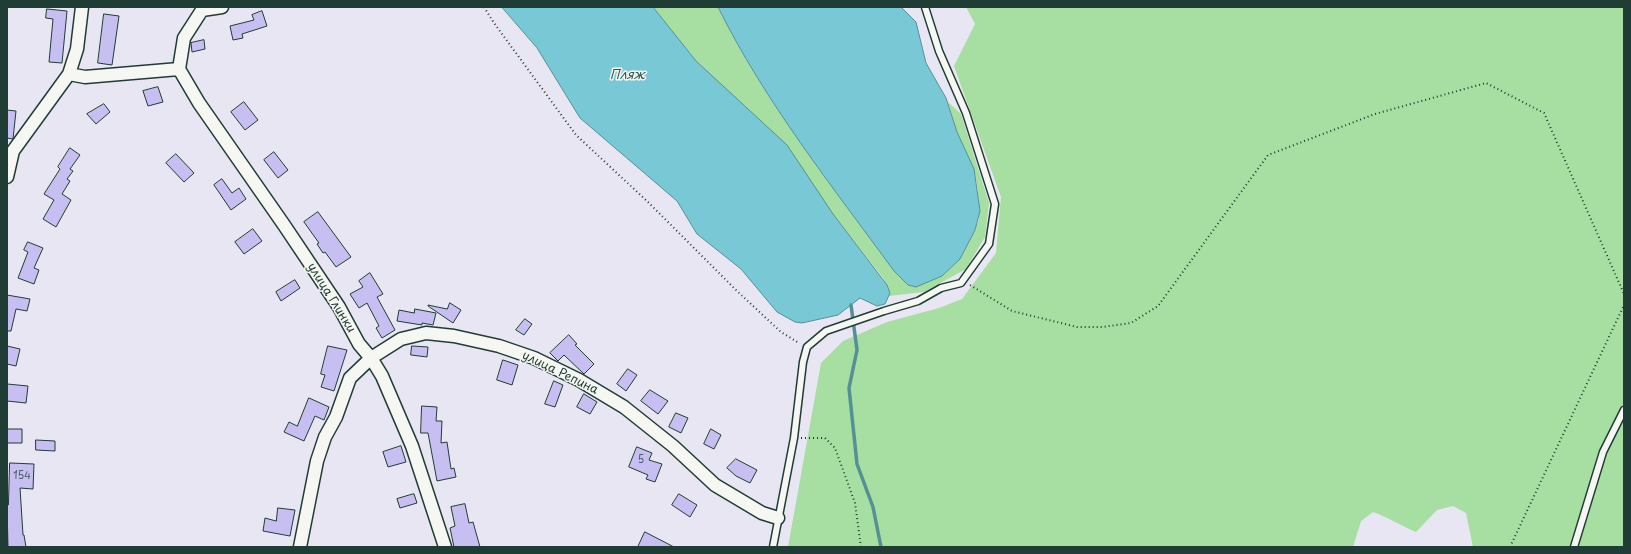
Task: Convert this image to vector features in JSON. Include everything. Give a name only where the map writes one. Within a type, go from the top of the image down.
[{"type":"street","points":[[7,177],[10,148],[69,74],[77,49],[82,7]]},
{"type":"street","points":[[69,74],[85,77],[180,69],[184,38],[203,9],[222,7]]},
{"type":"street","name":"улица Глинки","points":[[180,69],[198,103],[284,225],[339,307],[360,344],[382,376],[412,446],[445,547]]},
{"type":"street","name":"улица Репина","points":[[300,547],[317,461],[325,437],[336,417],[350,378],[371,358],[401,339],[426,333],[462,338],[499,346],[534,358],[579,380],[624,407],[673,446],[714,485],[762,513],[778,518]]},
{"type":"lane","points":[[773,547],[794,438],[803,362],[807,347],[826,331],[918,301],[941,288],[961,283],[989,244],[995,204],[966,113],[939,51],[925,7]]},
{"type":"lane","points":[[1574,547],[1603,452],[1624,410]]},
{"type":"path","points":[[484,7],[494,23],[576,135],[648,202],[781,332],[807,347]]},
{"type":"path","points":[[961,283],[971,285],[1012,311],[1077,327],[1102,327],[1131,323],[1158,306],[1268,155],[1376,114],[1486,83],[1544,113],[1624,294]]},
{"type":"path","points":[[1510,547],[1624,305]]},
{"type":"path","points":[[794,438],[825,438],[835,448],[855,503],[861,547]]},
{"type":"green space","points":[[653,7],[718,7],[757,76],[800,143],[894,271],[908,285],[942,276],[960,259],[979,219],[978,190],[975,174],[957,132],[948,102],[961,114],[989,203],[985,237],[966,269],[924,292],[889,296],[889,289],[883,278],[833,214],[696,61]]},
{"type":"green space","points":[[966,7],[1624,7],[1624,547],[1473,547],[1466,513],[1453,506],[1437,510],[1416,532],[1373,512],[1361,521],[1353,547],[788,547],[821,363],[843,341],[887,322],[939,308],[962,299],[996,253],[1001,197],[954,66],[975,24]]},
{"type":"water","name":"Пляж","points":[[502,7],[653,7],[696,61],[787,145],[833,214],[887,285],[890,293],[885,304],[877,306],[860,298],[838,315],[802,323],[795,322],[777,312],[741,269],[697,234],[677,201],[580,118],[537,48]]},
{"type":"water","points":[[718,7],[901,7],[916,22],[926,63],[946,98],[957,132],[974,169],[980,211],[975,230],[960,259],[942,276],[916,287],[908,285],[894,271],[823,175],[778,110]]},
{"type":"building","points":[[47,9],[67,11],[62,63],[49,62],[53,19],[46,18]]},
{"type":"building","points":[[262,11],[267,26],[242,34],[243,38],[233,40],[230,26],[254,20],[252,15]]},
{"type":"building","points":[[104,14],[119,16],[112,65],[98,63]]},
{"type":"building","points":[[204,40],[205,49],[192,52],[191,43]]},
{"type":"building","points":[[158,87],[163,102],[148,106],[143,91]]},
{"type":"building","points":[[244,102],[258,120],[245,130],[231,112]]},
{"type":"building","points":[[104,104],[110,112],[96,124],[87,114]]},
{"type":"building","points":[[7,110],[16,111],[13,139],[7,138]]},
{"type":"building","points":[[70,148],[80,155],[70,169],[73,171],[67,179],[70,181],[62,194],[71,200],[56,227],[43,219],[54,200],[44,194],[60,169],[58,167]]},
{"type":"building","points":[[274,152],[288,170],[278,178],[264,160]]},
{"type":"building","points":[[176,154],[194,173],[184,182],[166,163]]},
{"type":"building","points":[[222,179],[232,193],[239,188],[246,199],[231,210],[214,185]]},
{"type":"building","points":[[318,212],[351,257],[336,267],[325,252],[323,253],[317,244],[319,243],[304,222]]},
{"type":"building","points":[[253,229],[262,241],[244,254],[235,242]]},
{"type":"building","points":[[28,242],[43,248],[34,268],[39,270],[34,284],[18,278],[28,252],[24,250]]},
{"type":"building","points":[[370,273],[383,294],[377,297],[395,330],[382,338],[376,328],[379,326],[367,303],[359,308],[350,294],[363,287],[359,281]]},
{"type":"building","points":[[295,280],[300,288],[281,301],[276,292]]},
{"type":"building","points":[[7,295],[30,299],[27,311],[16,309],[11,331],[7,331]]},
{"type":"building","points":[[450,303],[461,310],[453,323],[428,306],[447,309]]},
{"type":"building","points":[[415,309],[436,313],[433,325],[422,323],[422,325],[397,321],[399,310],[414,313]]},
{"type":"building","points":[[525,319],[532,324],[524,335],[516,330]]},
{"type":"building","points":[[569,335],[577,344],[575,345],[594,364],[584,374],[564,355],[558,361],[550,353]]},
{"type":"building","points":[[7,346],[20,349],[16,366],[7,364]]},
{"type":"building","points":[[328,346],[347,350],[334,391],[321,387],[325,375],[321,374]]},
{"type":"building","points":[[412,346],[428,347],[427,357],[411,355]]},
{"type":"building","points":[[503,360],[518,365],[512,385],[497,380]]},
{"type":"building","points":[[628,369],[637,375],[626,391],[617,384]]},
{"type":"building","points":[[554,381],[563,385],[555,407],[545,404]]},
{"type":"building","points":[[7,384],[28,386],[26,403],[7,401]]},
{"type":"building","points":[[650,390],[668,401],[658,414],[641,401]]},
{"type":"building","points":[[584,394],[597,402],[590,414],[577,407]]},
{"type":"building","points":[[309,398],[329,407],[324,420],[315,416],[304,441],[284,432],[289,422],[297,426]]},
{"type":"building","points":[[422,406],[437,407],[436,421],[442,421],[441,443],[447,442],[451,469],[454,468],[456,477],[437,481],[428,433],[421,433]]},
{"type":"building","points":[[676,413],[688,418],[681,433],[669,427]]},
{"type":"building","points":[[7,429],[22,429],[22,443],[7,443]]},
{"type":"building","points":[[711,429],[721,435],[714,449],[704,444]]},
{"type":"building","points":[[36,440],[55,441],[55,451],[36,450]]},
{"type":"building","points":[[401,446],[406,462],[388,467],[383,452]]},
{"type":"building","points":[[637,447],[652,453],[649,460],[662,464],[655,482],[646,479],[648,475],[629,467]]},
{"type":"building","points":[[736,459],[757,470],[750,483],[736,476],[727,468]]},
{"type":"building","points":[[10,463],[34,464],[33,489],[20,488],[23,535],[26,547],[8,547],[7,505]]},
{"type":"building","points":[[414,494],[417,503],[400,508],[397,499]]},
{"type":"building","points":[[679,494],[697,505],[690,517],[672,505]]},
{"type":"building","points":[[465,504],[469,523],[473,522],[480,547],[454,547],[450,528],[455,526],[451,507]]},
{"type":"building","points":[[278,508],[295,510],[290,536],[263,531],[265,518],[276,521]]},
{"type":"building","points":[[645,532],[674,547],[638,547]]},
{"type":"waterway","points":[[851,305],[857,350],[849,388],[857,464],[873,507],[881,547]]}]
